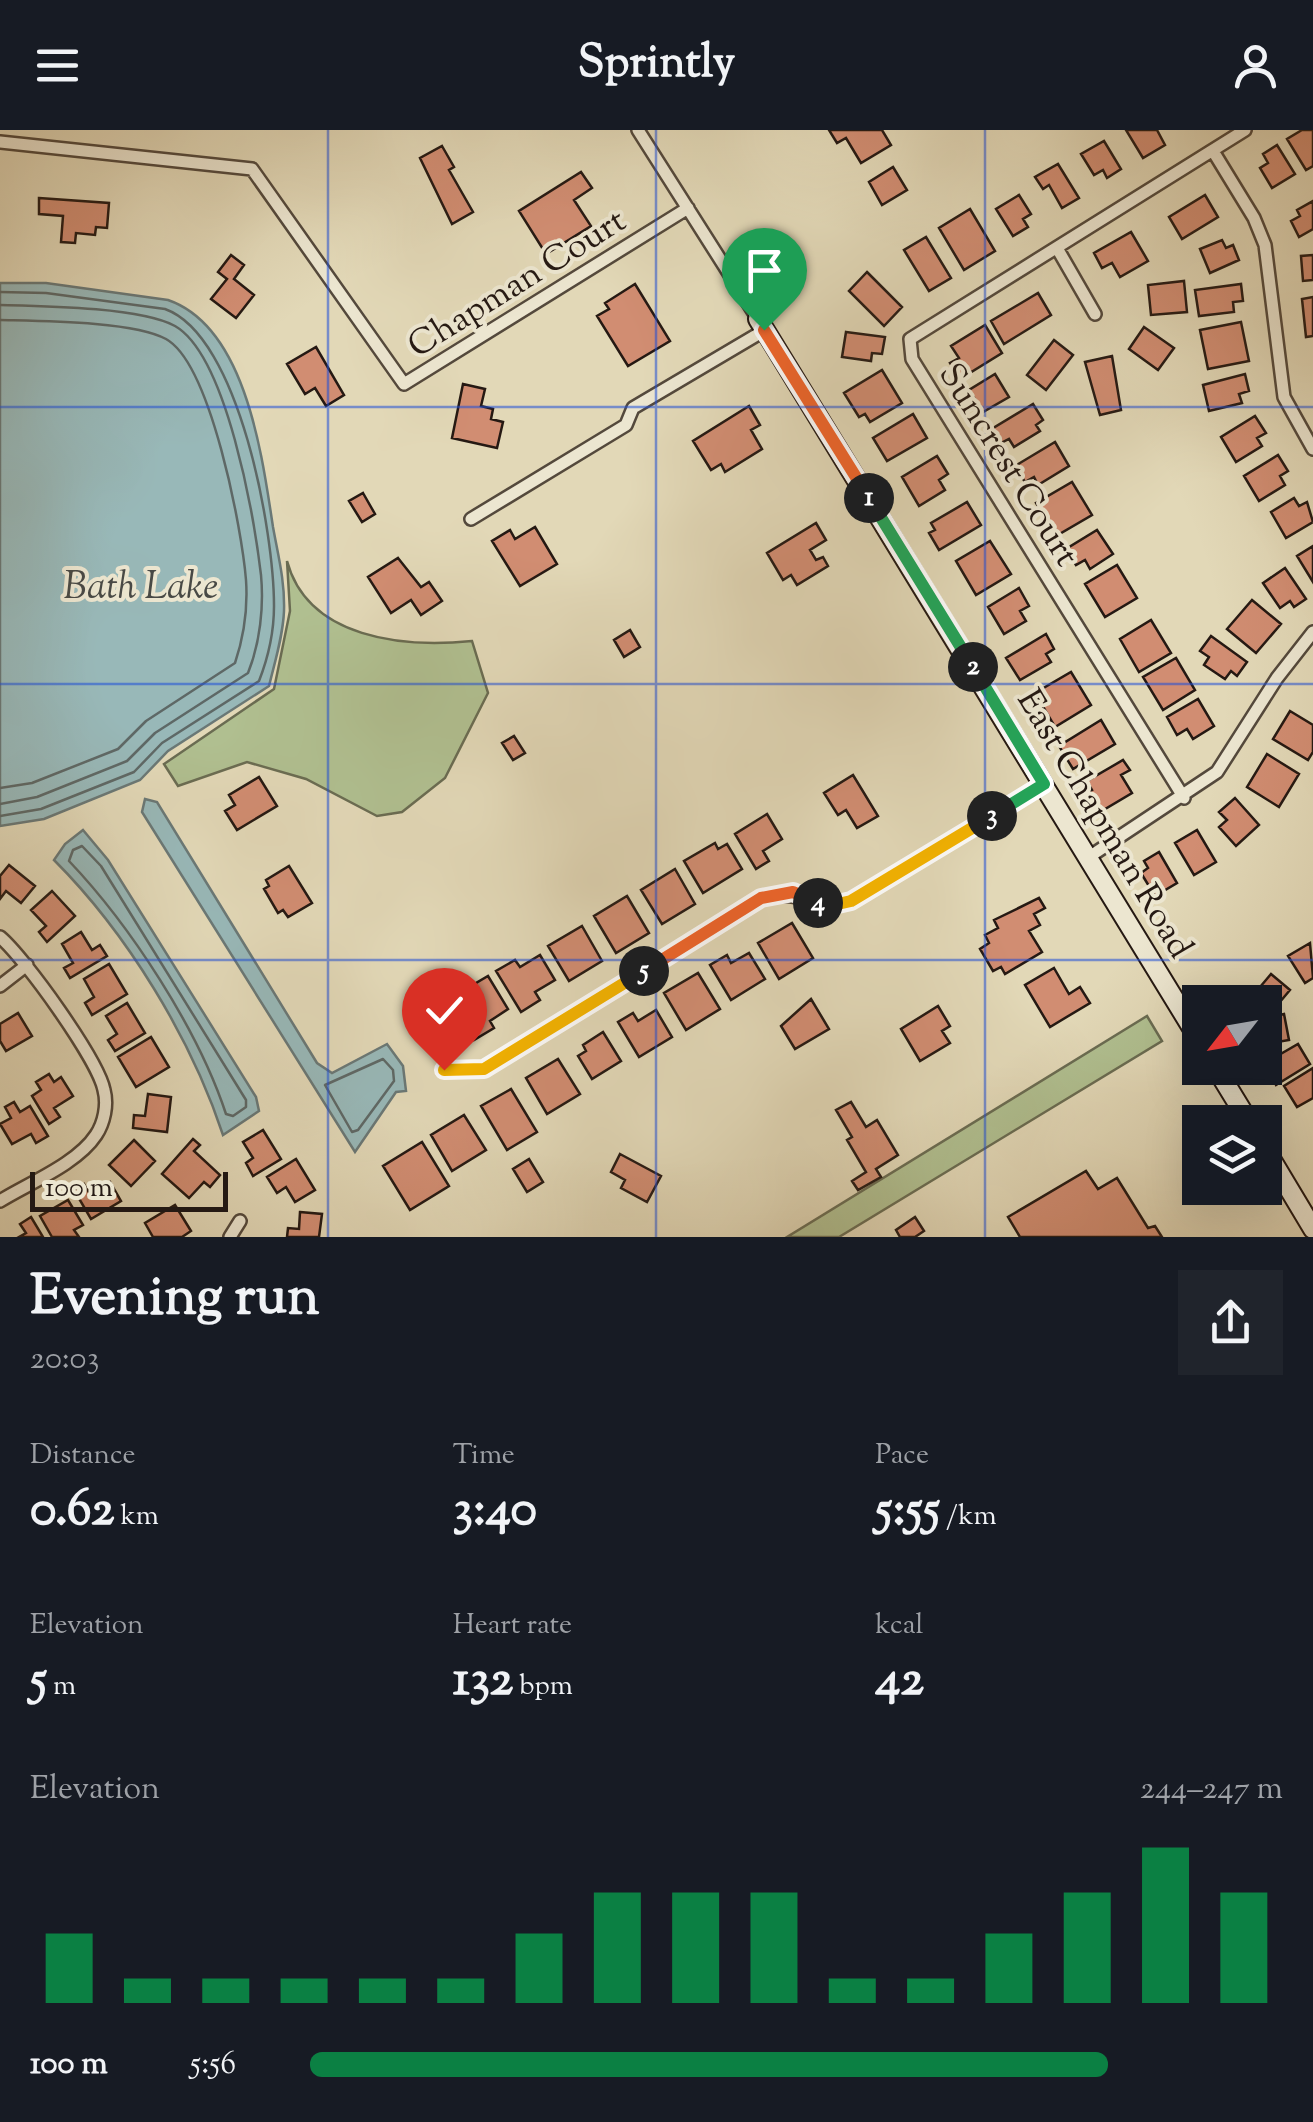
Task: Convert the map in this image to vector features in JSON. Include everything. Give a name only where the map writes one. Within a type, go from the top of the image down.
[{"type":"street","name":"East Chapman Road","points":[[638,130],[1182,1011]]},
{"type":"street","name":"Suncrest Court","points":[[1184,798],[912,359],[910,339],[1245,130]]},
{"type":"street","name":"Chapman Court","points":[[0,142],[252,169],[404,384],[688,208]]},
{"type":"street","points":[[1212,151],[1266,245],[1284,397],[1311,441]]},
{"type":"street","points":[[1057,248],[1095,314]]},
{"type":"street","points":[[471,519],[626,425],[633,408],[761,324]]},
{"type":"street","points":[[1090,857],[1184,798],[1217,772],[1276,678],[1313,632]]},
{"type":"street","points":[[444,1070],[484,1069],[761,898],[793,892],[829,906],[851,901],[1044,784]]},
{"type":"street","points":[[0,937],[28,965],[99,1080],[105,1116],[96,1136],[81,1150],[0,1201]]},
{"type":"street","points":[[0,986],[28,965]]},
{"type":"street","points":[[1282,1178],[1313,1229]]},
{"type":"street","points":[[230,1237],[240,1221]]},
{"type":"green space","points":[[287,561],[298,587],[315,607],[362,633],[417,642],[472,641],[488,693],[445,778],[402,812],[377,816],[306,779],[247,762],[178,786],[164,764],[274,689],[290,611]]},
{"type":"green space","points":[[1147,1016],[1162,1041],[839,1237],[787,1237]]},
{"type":"water","name":"Bath Lake","points":[[0,283],[46,283],[168,300],[194,315],[216,337],[233,365],[256,431],[284,600],[282,630],[269,686],[168,751],[140,780],[44,819],[0,826]]},
{"type":"water","points":[[145,799],[157,802],[317,1063],[332,1073],[387,1044],[403,1066],[406,1091],[396,1092],[355,1152],[142,812]]},
{"type":"water","points":[[83,830],[108,860],[256,1097],[259,1111],[223,1135],[193,1061],[154,988],[107,920],[54,860],[65,844]]},
{"type":"building","points":[[829,130],[882,130],[891,145],[861,163],[846,138],[837,143]]},
{"type":"building","points":[[1126,130],[1157,130],[1165,145],[1143,158]]},
{"type":"building","points":[[1302,130],[1313,130],[1313,166],[1306,170],[1287,139]]},
{"type":"building","points":[[1104,141],[1121,169],[1107,178],[1103,170],[1094,175],[1081,154]]},
{"type":"building","points":[[1277,145],[1295,174],[1272,188],[1260,168],[1268,163],[1263,154]]},
{"type":"building","points":[[442,146],[454,167],[449,170],[473,212],[452,224],[420,158]]},
{"type":"building","points":[[1058,164],[1079,198],[1062,208],[1049,185],[1043,189],[1035,177]]},
{"type":"building","points":[[893,167],[907,190],[882,205],[869,182]]},
{"type":"building","points":[[581,172],[592,188],[574,200],[591,226],[546,254],[519,211]]},
{"type":"building","points":[[1019,195],[1031,214],[1023,219],[1028,227],[1013,236],[996,209]]},
{"type":"building","points":[[1205,195],[1218,217],[1182,239],[1169,217]]},
{"type":"building","points":[[39,198],[109,203],[107,228],[96,227],[95,235],[76,233],[75,243],[61,242],[63,216],[39,214]]},
{"type":"building","points":[[1313,201],[1313,229],[1299,237],[1291,221],[1300,216],[1297,210]]},
{"type":"building","points":[[970,209],[995,251],[964,270],[939,228]]},
{"type":"building","points":[[1131,232],[1148,261],[1120,277],[1112,263],[1102,268],[1094,253]]},
{"type":"building","points":[[926,237],[951,278],[929,291],[904,250]]},
{"type":"building","points":[[1222,240],[1226,248],[1233,245],[1239,260],[1210,273],[1200,249]]},
{"type":"building","points":[[231,255],[244,265],[234,279],[254,295],[236,318],[211,299],[227,279],[218,272]]},
{"type":"building","points":[[1313,255],[1313,280],[1303,281],[1301,256]]},
{"type":"building","points":[[867,272],[902,307],[884,326],[849,291]]},
{"type":"building","points":[[1184,281],[1187,312],[1151,315],[1148,285]]},
{"type":"building","points":[[635,284],[670,341],[628,366],[597,316],[609,309],[605,303]]},
{"type":"building","points":[[1241,284],[1243,301],[1233,302],[1234,312],[1199,316],[1195,290]]},
{"type":"building","points":[[1038,293],[1051,315],[1004,344],[991,321]]},
{"type":"building","points":[[1313,297],[1313,336],[1306,337],[1302,299]]},
{"type":"building","points":[[1241,322],[1249,361],[1208,369],[1200,330]]},
{"type":"building","points":[[985,325],[1002,353],[960,379],[950,363],[959,358],[951,346]]},
{"type":"building","points":[[1144,327],[1174,348],[1158,370],[1129,349]]},
{"type":"building","points":[[846,332],[885,337],[882,354],[872,353],[871,361],[842,357]]},
{"type":"building","points":[[1054,340],[1073,355],[1046,390],[1027,375]]},
{"type":"building","points":[[316,347],[344,395],[326,406],[315,388],[305,394],[287,364]]},
{"type":"building","points":[[1112,356],[1121,410],[1100,415],[1085,362]]},
{"type":"building","points":[[882,370],[902,403],[870,422],[865,414],[859,417],[844,393]]},
{"type":"building","points":[[995,374],[1009,397],[983,412],[969,390]]},
{"type":"building","points":[[1245,374],[1249,391],[1239,394],[1242,403],[1209,411],[1203,385]]},
{"type":"building","points":[[463,384],[485,389],[481,406],[493,409],[491,419],[503,422],[497,448],[452,438]]},
{"type":"building","points":[[1033,404],[1043,420],[1036,425],[1040,431],[1014,447],[1009,439],[999,444],[990,430]]},
{"type":"building","points":[[749,406],[760,425],[751,430],[762,449],[725,472],[721,464],[711,470],[693,441]]},
{"type":"building","points":[[913,414],[927,438],[887,461],[873,438]]},
{"type":"building","points":[[1255,416],[1266,433],[1257,438],[1262,446],[1236,462],[1221,437]]},
{"type":"building","points":[[1055,442],[1069,466],[1038,485],[1034,477],[1025,482],[1015,466]]},
{"type":"building","points":[[1278,455],[1288,471],[1280,476],[1285,485],[1259,501],[1244,476]]},
{"type":"building","points":[[937,456],[948,474],[939,480],[945,490],[919,506],[902,477]]},
{"type":"building","points":[[1072,482],[1092,515],[1056,536],[1036,503]]},
{"type":"building","points":[[363,493],[375,514],[362,522],[349,501]]},
{"type":"building","points":[[1294,498],[1299,506],[1307,502],[1313,522],[1286,538],[1271,512]]},
{"type":"building","points":[[967,502],[981,525],[939,550],[929,533],[935,530],[931,523]]},
{"type":"building","points":[[816,523],[826,540],[810,550],[816,560],[823,557],[828,566],[797,585],[791,575],[783,580],[767,553]]},
{"type":"building","points":[[535,527],[557,564],[520,586],[492,541],[510,530],[515,539]]},
{"type":"building","points":[[1097,530],[1113,554],[1090,569],[1085,560],[1076,565],[1066,549]]},
{"type":"building","points":[[990,541],[1011,574],[976,595],[956,561]]},
{"type":"building","points":[[1313,546],[1313,582],[1297,556]]},
{"type":"building","points":[[398,558],[421,587],[429,582],[442,601],[421,615],[411,600],[391,613],[368,577]]},
{"type":"building","points":[[1117,565],[1137,598],[1105,617],[1085,584]]},
{"type":"building","points":[[1285,568],[1306,599],[1294,607],[1290,601],[1280,608],[1263,583]]},
{"type":"building","points":[[1019,588],[1029,606],[1020,611],[1026,621],[1004,634],[988,607]]},
{"type":"building","points":[[1252,600],[1281,624],[1256,653],[1227,629]]},
{"type":"building","points":[[1151,620],[1171,653],[1139,672],[1120,639]]},
{"type":"building","points":[[630,630],[640,647],[624,657],[614,640]]},
{"type":"building","points":[[1046,634],[1054,649],[1046,654],[1051,662],[1020,680],[1006,658]]},
{"type":"building","points":[[1211,636],[1247,662],[1237,676],[1231,671],[1225,679],[1204,665],[1209,657],[1200,651]]},
{"type":"building","points":[[1176,658],[1195,690],[1163,710],[1143,677]]},
{"type":"building","points":[[1071,672],[1091,705],[1055,727],[1035,693]]},
{"type":"building","points":[[1198,699],[1214,726],[1193,739],[1187,729],[1177,735],[1167,717]]},
{"type":"building","points":[[1290,711],[1313,725],[1313,752],[1308,760],[1273,739]]},
{"type":"building","points":[[1101,720],[1115,744],[1073,769],[1059,746]]},
{"type":"building","points":[[514,736],[525,753],[513,760],[502,743]]},
{"type":"building","points":[[1267,754],[1299,774],[1279,807],[1247,787]]},
{"type":"building","points":[[1123,760],[1130,770],[1121,775],[1132,793],[1095,815],[1083,795],[1092,790],[1087,781]]},
{"type":"building","points":[[853,775],[878,816],[857,828],[846,810],[838,815],[824,793]]},
{"type":"building","points":[[259,777],[277,806],[237,830],[225,811],[235,805],[229,795]]},
{"type":"building","points":[[1235,798],[1259,825],[1236,846],[1219,827],[1227,820],[1219,812]]},
{"type":"building","points":[[767,814],[782,839],[763,851],[769,861],[756,869],[735,834]]},
{"type":"building","points":[[1197,830],[1216,862],[1194,875],[1175,843]]},
{"type":"building","points":[[715,843],[718,849],[727,844],[742,869],[703,893],[684,861]]},
{"type":"building","points":[[1159,852],[1177,883],[1155,896],[1141,873],[1148,868],[1144,861]]},
{"type":"building","points":[[9,865],[35,886],[21,903],[6,891],[0,899],[0,876]]},
{"type":"building","points":[[289,866],[312,903],[288,917],[283,910],[278,913],[264,889],[269,886],[266,880]]},
{"type":"building","points":[[675,869],[695,904],[662,924],[641,890]]},
{"type":"building","points":[[52,891],[75,916],[47,942],[39,932],[46,926],[31,910]]},
{"type":"building","points":[[627,896],[649,933],[616,953],[594,916]]},
{"type":"building","points":[[1039,898],[1045,908],[1034,914],[1040,925],[1029,931],[1042,952],[1005,974],[1001,967],[993,971],[980,949],[989,943],[985,935],[998,928],[994,920]]},
{"type":"building","points":[[792,923],[813,958],[779,979],[758,943]]},
{"type":"building","points":[[582,926],[602,961],[569,981],[548,946]]},
{"type":"building","points":[[81,932],[92,950],[100,945],[107,956],[70,978],[64,968],[73,963],[62,944]]},
{"type":"building","points":[[1310,943],[1313,978],[1305,983],[1288,956]]},
{"type":"building","points":[[749,953],[765,979],[731,1000],[710,965],[727,955],[731,963]]},
{"type":"building","points":[[540,955],[555,980],[535,992],[540,1000],[521,1012],[496,971],[515,960],[520,967]]},
{"type":"building","points":[[109,964],[127,994],[92,1015],[85,1003],[94,997],[84,979]]},
{"type":"building","points":[[1054,968],[1069,994],[1080,987],[1090,1003],[1050,1027],[1025,985]]},
{"type":"building","points":[[698,973],[720,1009],[686,1030],[664,993]]},
{"type":"building","points":[[1271,974],[1290,990],[1282,1000],[1282,985],[1262,985]]},
{"type":"building","points":[[488,976],[508,1009],[490,1021],[494,1028],[474,1040],[449,999]]},
{"type":"building","points":[[811,999],[829,1029],[795,1049],[781,1026]]},
{"type":"building","points":[[127,1003],[145,1033],[115,1051],[108,1040],[117,1034],[106,1016]]},
{"type":"building","points":[[938,1006],[950,1026],[942,1031],[950,1043],[920,1061],[901,1029]]},
{"type":"building","points":[[656,1010],[672,1037],[639,1057],[618,1022],[633,1013],[638,1021]]},
{"type":"building","points":[[18,1013],[32,1036],[6,1051],[0,1041],[0,1024]]},
{"type":"building","points":[[1282,1014],[1289,1040],[1282,1041]]},
{"type":"building","points":[[603,1032],[621,1061],[592,1079],[578,1056],[586,1051],[583,1045]]},
{"type":"building","points":[[151,1037],[169,1067],[136,1087],[118,1057]]},
{"type":"building","points":[[1298,1044],[1310,1064],[1282,1081],[1282,1053]]},
{"type":"building","points":[[558,1059],[580,1094],[547,1114],[526,1078]]},
{"type":"building","points":[[1313,1068],[1313,1098],[1297,1107],[1284,1086]]},
{"type":"building","points":[[49,1074],[54,1082],[61,1077],[73,1096],[54,1108],[60,1117],[49,1124],[32,1096],[41,1090],[36,1082]]},
{"type":"building","points":[[511,1089],[537,1132],[507,1150],[481,1106]]},
{"type":"building","points":[[148,1094],[171,1097],[167,1132],[133,1128],[134,1115],[145,1116]]},
{"type":"building","points":[[14,1102],[20,1112],[30,1106],[48,1136],[36,1143],[31,1134],[12,1144],[0,1124],[11,1118],[5,1107]]},
{"type":"building","points":[[851,1102],[866,1127],[877,1120],[898,1155],[876,1169],[881,1177],[858,1190],[852,1181],[866,1172],[847,1140],[852,1137],[836,1110]]},
{"type":"building","points":[[464,1115],[486,1150],[452,1171],[431,1135]]},
{"type":"building","points":[[263,1130],[281,1159],[253,1176],[246,1163],[253,1158],[243,1142]]},
{"type":"building","points":[[193,1139],[200,1145],[194,1151],[220,1175],[210,1187],[204,1182],[189,1198],[162,1174]]},
{"type":"building","points":[[134,1140],[155,1161],[131,1186],[109,1165]]},
{"type":"building","points":[[422,1142],[449,1186],[410,1210],[383,1166]]},
{"type":"building","points":[[620,1154],[661,1176],[647,1202],[621,1188],[625,1180],[611,1172]]},
{"type":"building","points":[[296,1159],[315,1190],[295,1202],[286,1187],[277,1193],[267,1177]]},
{"type":"building","points":[[529,1159],[543,1182],[527,1192],[513,1169]]},
{"type":"building","points":[[1086,1171],[1098,1189],[1117,1178],[1148,1228],[1155,1226],[1162,1237],[1020,1237],[1008,1217]]},
{"type":"building","points":[[110,1182],[121,1201],[91,1219],[74,1190],[84,1184],[90,1194]]},
{"type":"building","points":[[68,1200],[83,1225],[74,1230],[79,1237],[52,1237],[40,1216]]},
{"type":"building","points":[[175,1205],[191,1231],[182,1237],[153,1237],[145,1223]]},
{"type":"building","points":[[300,1212],[322,1214],[319,1237],[287,1237],[288,1228],[299,1229]]},
{"type":"building","points":[[31,1217],[43,1237],[19,1237],[26,1233],[20,1224]]},
{"type":"building","points":[[915,1217],[924,1231],[915,1237],[900,1237],[896,1230]]},
{"type":"route","points":[[444,1070],[484,1069],[761,898],[793,892],[829,906],[851,901],[1044,784],[764,330]]}]
